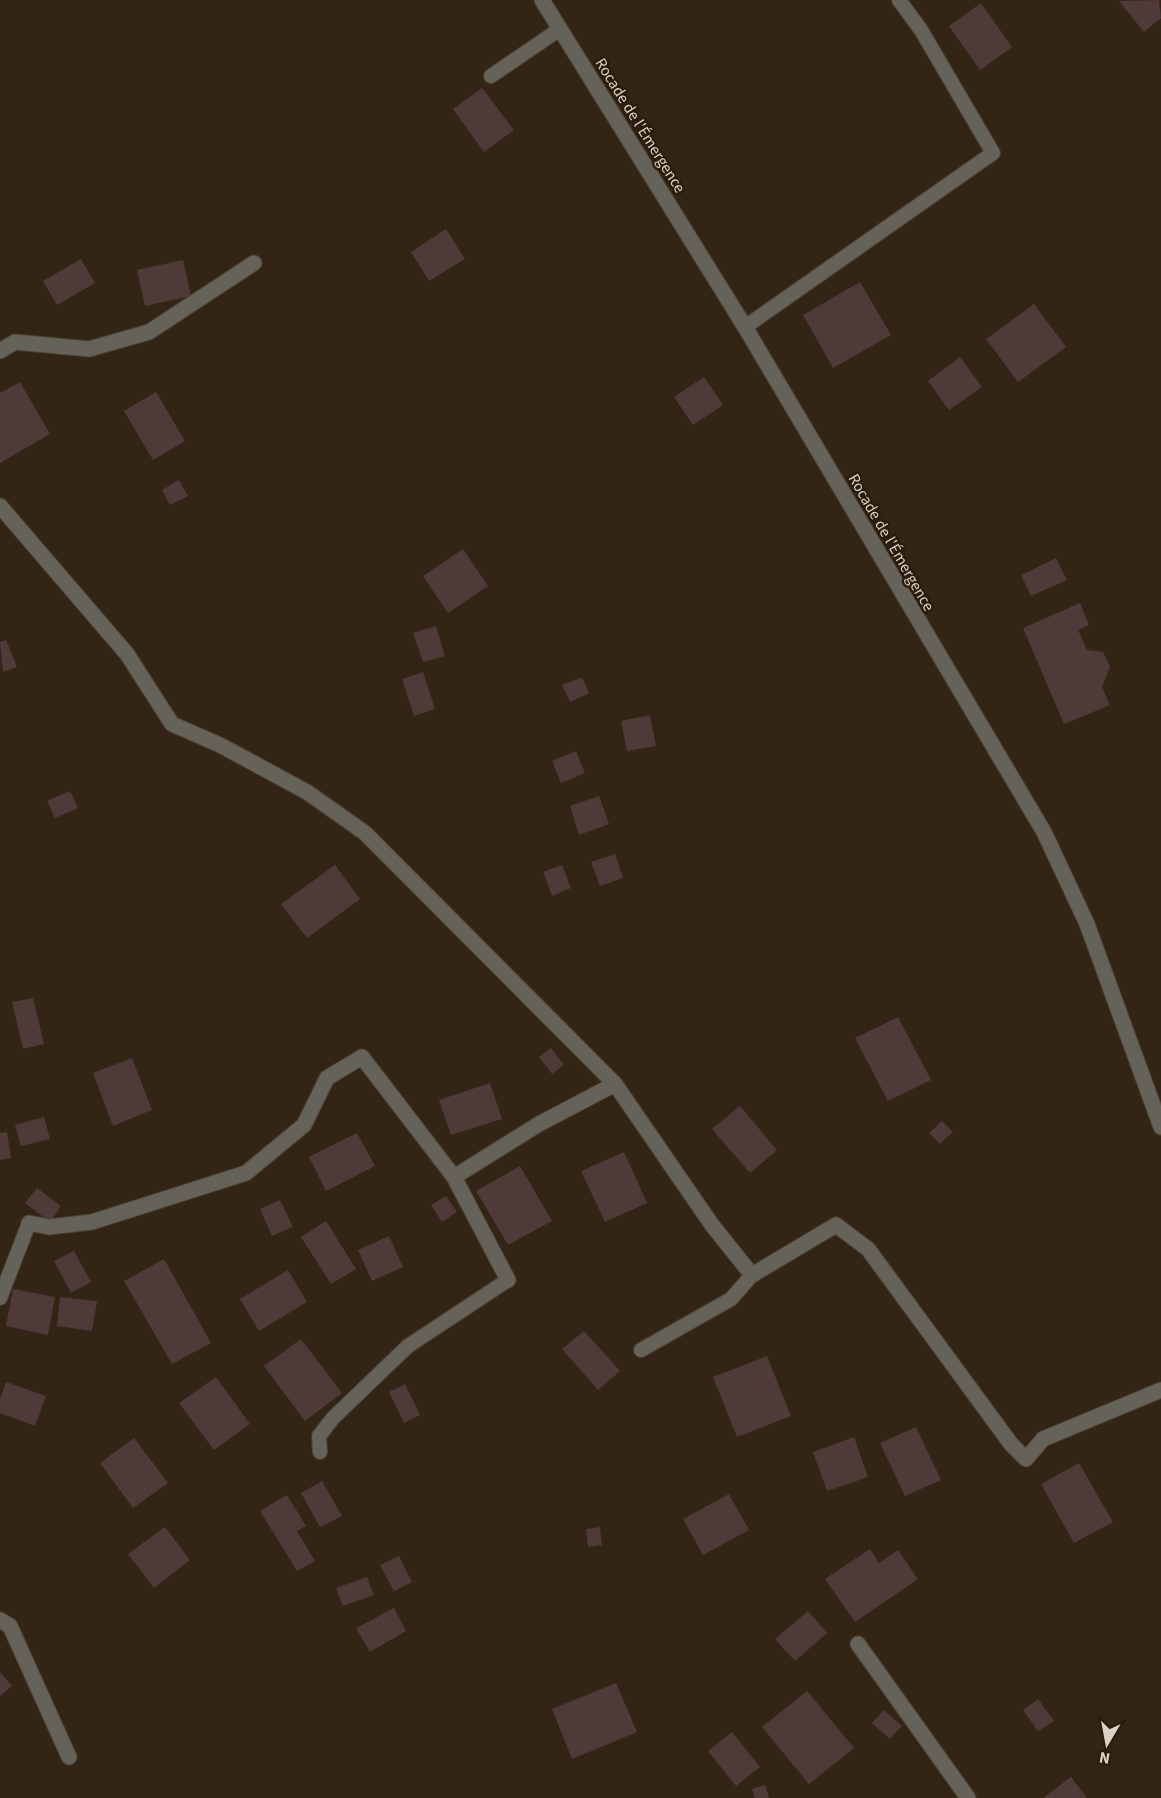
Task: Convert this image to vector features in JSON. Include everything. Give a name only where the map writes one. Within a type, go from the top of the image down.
[{"type":"street","name":"Rocade de l'Émergence","points":[[542,0],[745,327],[1044,832],[1088,924],[1161,1127]]},
{"type":"street","points":[[0,351],[15,342],[89,349],[149,332],[254,263]]},
{"type":"street","points":[[0,506],[127,654],[172,724],[220,745],[307,792],[365,833],[615,1084],[712,1225],[752,1275],[836,1226],[868,1249],[1011,1444],[1026,1459],[1043,1438],[1161,1390]]},
{"type":"street","points":[[29,1223],[49,1227],[92,1222],[246,1173],[304,1125],[327,1078],[362,1058],[454,1177],[508,1280]]},
{"type":"street","points":[[454,1177],[538,1124],[615,1084]]},
{"type":"street","points":[[0,1620],[10,1626],[69,1757]]},
{"type":"street","points":[[858,1644],[969,1798]]},
{"type":"lane","points":[[745,327],[993,153],[921,30],[899,0]]},
{"type":"lane","points":[[491,76],[560,29]]},
{"type":"lane","points":[[0,1298],[29,1223]]},
{"type":"lane","points":[[641,1350],[731,1299],[752,1275]]},
{"type":"lane","points":[[320,1452],[319,1436],[333,1418],[408,1346],[508,1280]]},
{"type":"building","points":[[1159,0],[1161,18],[1144,32],[1119,1]]},
{"type":"building","points":[[981,3],[1012,47],[980,70],[949,26]]},
{"type":"building","points":[[482,88],[514,130],[484,152],[453,109]]},
{"type":"building","points":[[446,229],[465,259],[429,281],[411,252]]},
{"type":"building","points":[[81,259],[95,283],[57,305],[43,281]]},
{"type":"building","points":[[183,260],[191,296],[145,306],[137,270]]},
{"type":"building","points":[[860,282],[891,335],[833,368],[803,315]]},
{"type":"building","points":[[1034,304],[1066,347],[1018,382],[986,339]]},
{"type":"building","points":[[960,357],[982,387],[949,410],[928,381]]},
{"type":"building","points":[[704,377],[723,405],[693,425],[674,397]]},
{"type":"building","points":[[20,382],[50,434],[0,463],[0,393]]},
{"type":"building","points":[[156,392],[185,441],[153,460],[124,411]]},
{"type":"building","points":[[179,480],[188,496],[170,505],[162,490]]},
{"type":"building","points":[[463,549],[488,586],[448,613],[423,576]]},
{"type":"building","points":[[1056,558],[1067,580],[1031,596],[1021,575]]},
{"type":"building","points":[[1080,603],[1089,625],[1078,630],[1087,650],[1103,652],[1110,667],[1102,687],[1110,705],[1064,724],[1023,628]]},
{"type":"building","points":[[436,626],[445,656],[423,662],[413,633]]},
{"type":"building","points":[[6,640],[17,667],[3,672],[0,642]]},
{"type":"building","points":[[423,672],[435,709],[414,716],[402,679]]},
{"type":"building","points":[[582,677],[589,693],[570,702],[562,685]]},
{"type":"building","points":[[650,715],[656,746],[627,751],[621,721]]},
{"type":"building","points":[[576,751],[585,773],[561,783],[552,761]]},
{"type":"building","points":[[70,791],[78,808],[55,818],[47,801]]},
{"type":"building","points":[[599,796],[609,824],[579,835],[570,806]]},
{"type":"building","points":[[615,854],[623,878],[600,886],[591,862]]},
{"type":"building","points":[[335,865],[360,899],[307,938],[281,904]]},
{"type":"building","points":[[562,865],[571,888],[552,896],[543,872]]},
{"type":"building","points":[[33,998],[44,1044],[23,1049],[12,1002]]},
{"type":"building","points":[[898,1017],[931,1080],[888,1101],[855,1038]]},
{"type":"building","points":[[551,1048],[564,1065],[552,1074],[539,1057]]},
{"type":"building","points":[[132,1058],[152,1110],[113,1126],[93,1073]]},
{"type":"building","points":[[490,1083],[502,1119],[451,1135],[439,1100]]},
{"type":"building","points":[[740,1106],[777,1150],[750,1173],[712,1129]]},
{"type":"building","points":[[44,1117],[50,1139],[21,1146],[15,1125]]},
{"type":"building","points":[[942,1121],[953,1132],[940,1144],[929,1133]]},
{"type":"building","points":[[7,1132],[11,1158],[0,1160],[0,1133]]},
{"type":"building","points":[[357,1133],[375,1166],[326,1191],[309,1157]]},
{"type":"building","points":[[624,1152],[647,1203],[605,1222],[581,1171]]},
{"type":"building","points":[[520,1166],[552,1221],[508,1245],[476,1191]]},
{"type":"building","points":[[37,1188],[61,1206],[50,1222],[25,1203]]},
{"type":"building","points":[[446,1196],[457,1212],[442,1222],[431,1205]]},
{"type":"building","points":[[280,1200],[293,1227],[272,1236],[260,1209]]},
{"type":"building","points":[[326,1221],[356,1269],[331,1284],[301,1237]]},
{"type":"building","points":[[389,1236],[403,1267],[372,1281],[358,1250]]},
{"type":"building","points":[[74,1251],[91,1282],[71,1293],[54,1261]]},
{"type":"building","points":[[164,1259],[211,1343],[172,1364],[124,1281]]},
{"type":"building","points":[[288,1270],[307,1302],[259,1331],[240,1299]]},
{"type":"building","points":[[13,1289],[55,1297],[48,1335],[6,1326]]},
{"type":"building","points":[[60,1297],[97,1301],[92,1331],[57,1326]]},
{"type":"building","points":[[584,1331],[620,1371],[598,1390],[562,1349]]},
{"type":"building","points":[[301,1339],[342,1393],[305,1421],[264,1366]]},
{"type":"building","points":[[767,1356],[791,1416],[737,1437],[713,1377]]},
{"type":"building","points":[[216,1377],[250,1424],[214,1450],[179,1403]]},
{"type":"building","points":[[6,1382],[46,1396],[35,1426],[0,1413],[0,1399]]},
{"type":"building","points":[[405,1384],[420,1415],[404,1423],[389,1392]]},
{"type":"building","points":[[916,1427],[941,1480],[905,1496],[880,1443]]},
{"type":"building","points":[[854,1437],[868,1477],[827,1491],[813,1452]]},
{"type":"building","points":[[134,1438],[168,1483],[133,1508],[100,1463]]},
{"type":"building","points":[[1079,1463],[1113,1522],[1074,1543],[1041,1484]]},
{"type":"building","points":[[322,1481],[342,1516],[320,1527],[301,1493]]},
{"type":"building","points":[[729,1494],[749,1530],[703,1555],[683,1519]]},
{"type":"building","points":[[287,1495],[306,1526],[297,1531],[315,1561],[297,1571],[260,1511]]},
{"type":"building","points":[[165,1527],[190,1560],[154,1588],[128,1554]]},
{"type":"building","points":[[600,1527],[602,1545],[588,1547],[586,1529]]},
{"type":"building","points":[[870,1549],[879,1563],[898,1550],[918,1579],[855,1622],[825,1579]]},
{"type":"building","points":[[399,1556],[412,1582],[394,1591],[380,1565]]},
{"type":"building","points":[[367,1577],[374,1595],[343,1606],[336,1588]]},
{"type":"building","points":[[394,1608],[406,1631],[370,1652],[356,1628]]},
{"type":"building","points":[[808,1611],[827,1633],[795,1661],[775,1639]]},
{"type":"building","points":[[0,1672],[12,1686],[0,1696]]},
{"type":"building","points":[[616,1683],[637,1732],[572,1759],[552,1709]]},
{"type":"building","points":[[807,1691],[854,1748],[809,1784],[762,1727]]},
{"type":"building","points":[[1038,1699],[1054,1721],[1038,1731],[1023,1710]]},
{"type":"building","points":[[884,1710],[902,1726],[890,1739],[872,1723]]},
{"type":"building","points":[[732,1732],[760,1767],[736,1786],[708,1751]]},
{"type":"building","points":[[1071,1777],[1087,1798],[1043,1798]]},
{"type":"building","points":[[765,1785],[769,1798],[755,1798],[752,1789]]}]
